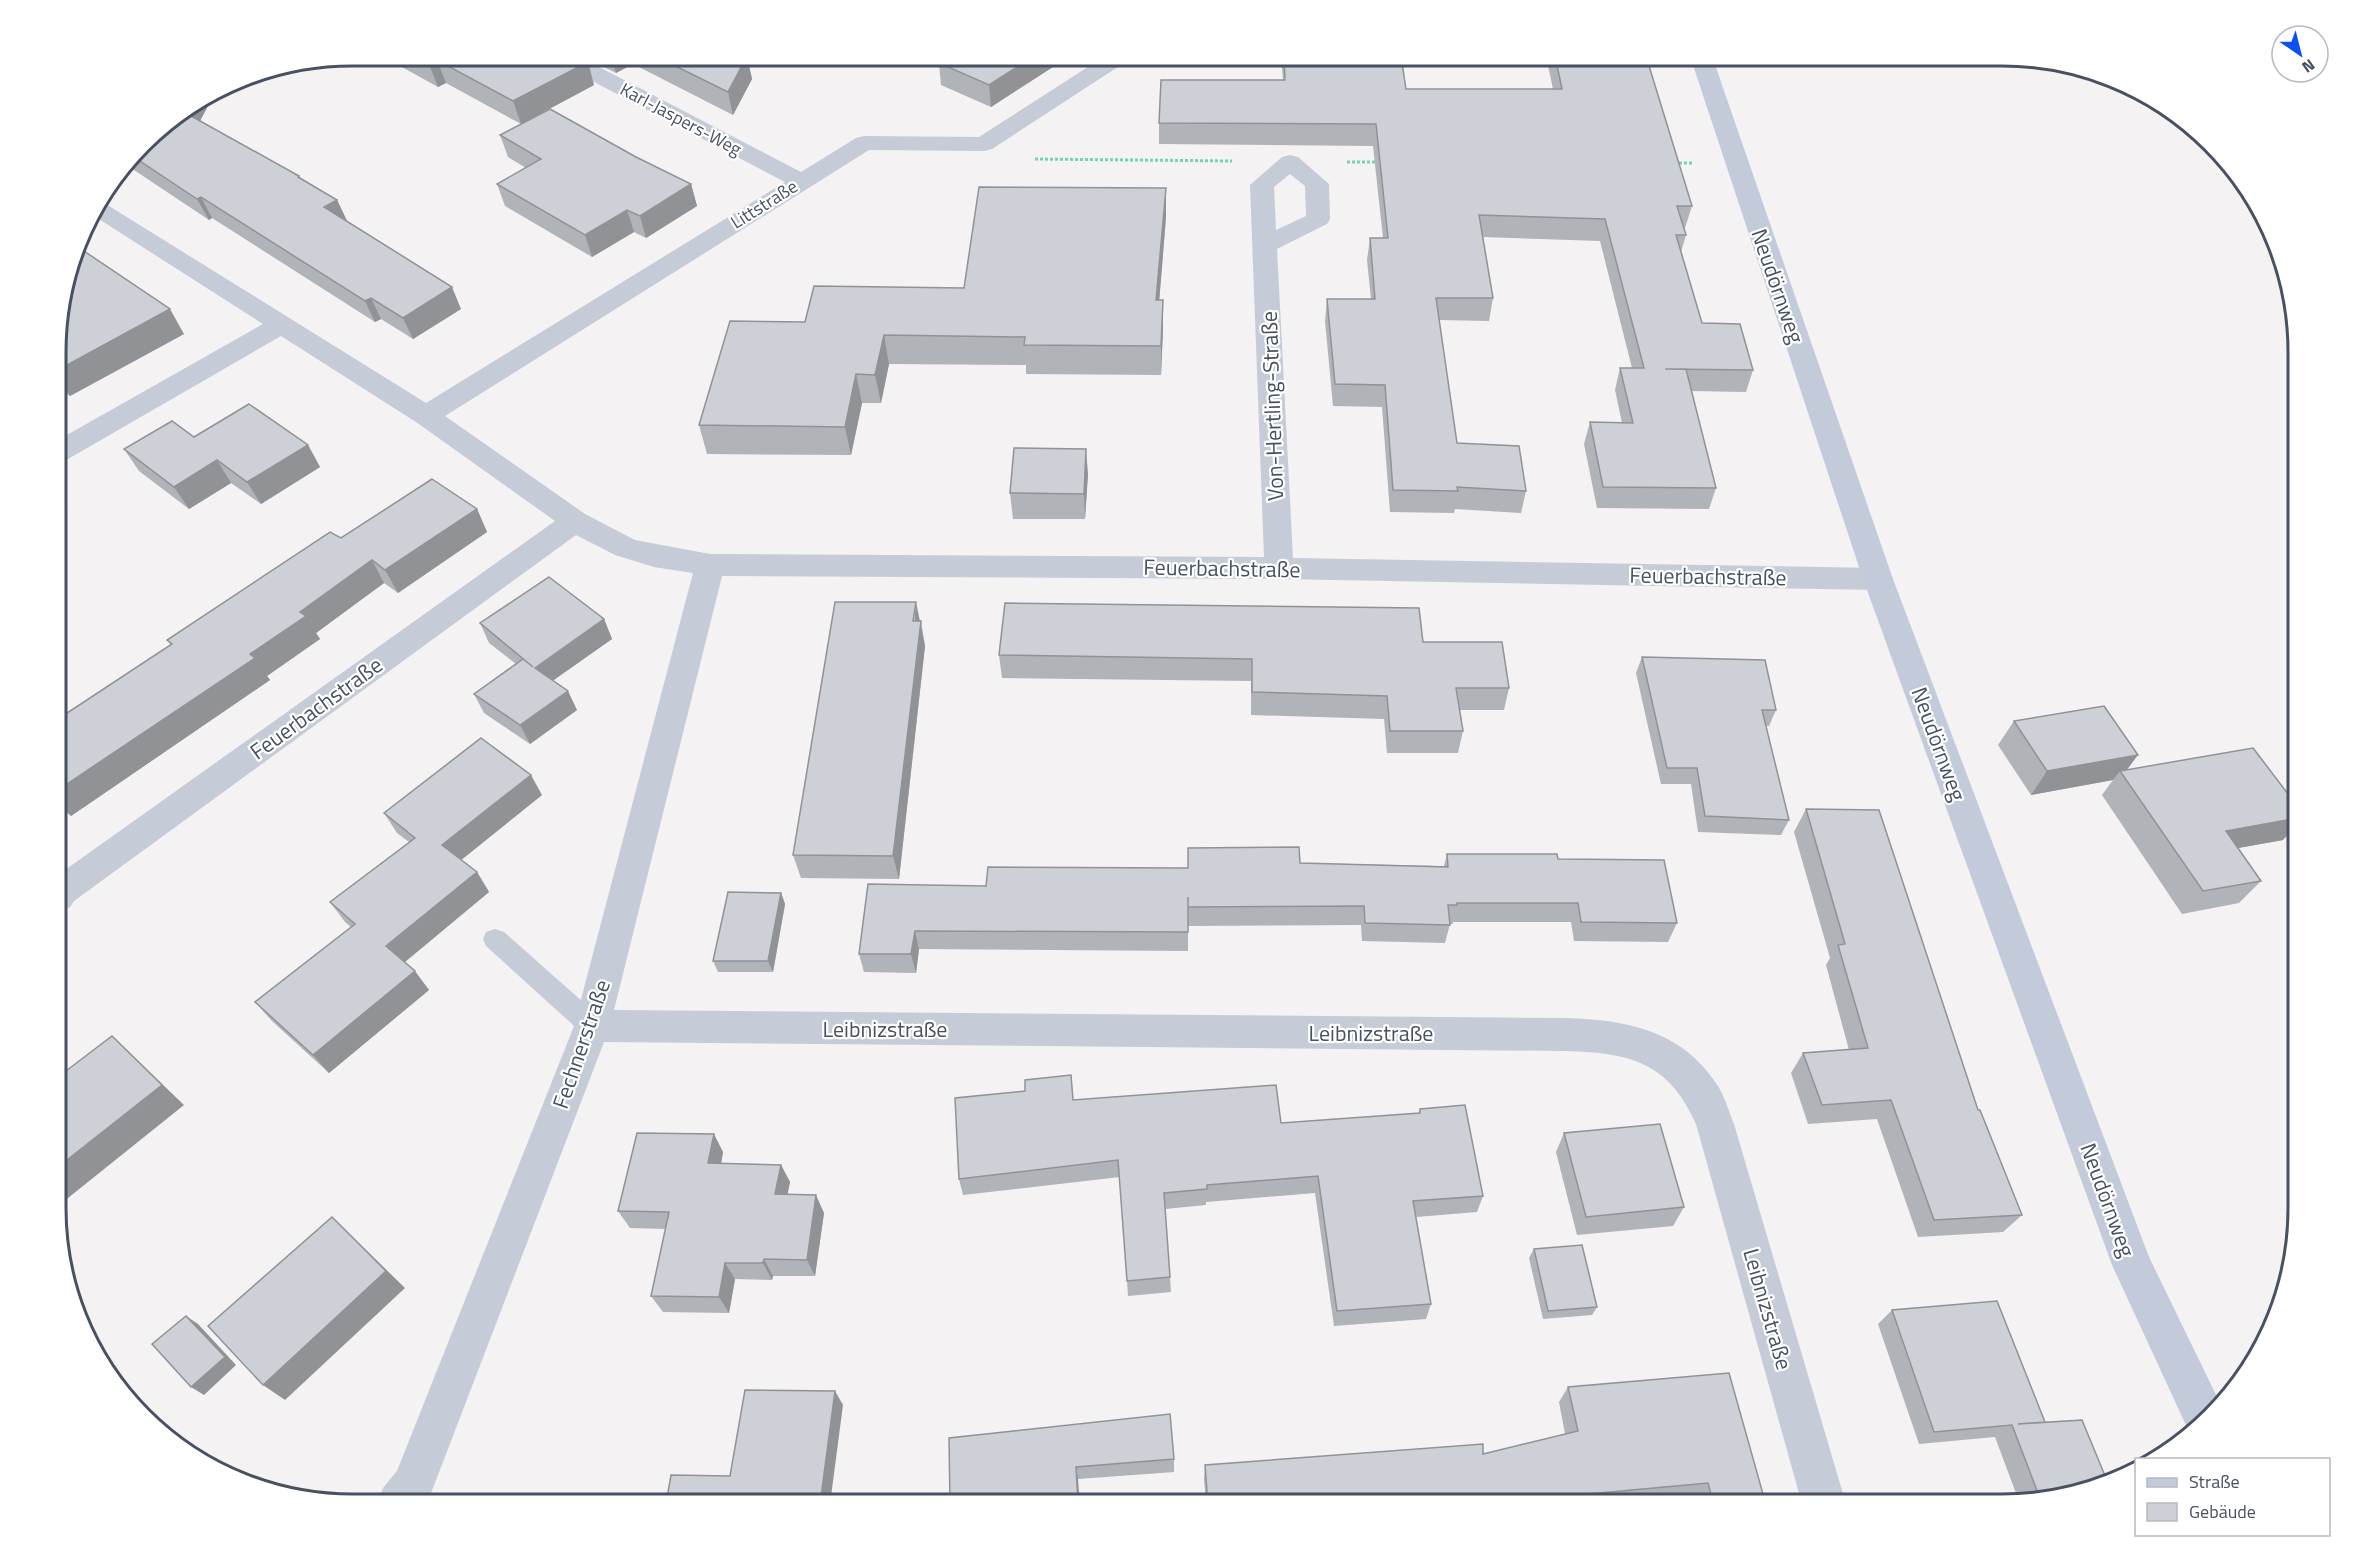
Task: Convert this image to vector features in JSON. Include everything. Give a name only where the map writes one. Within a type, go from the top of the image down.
[{"type":"street","name":"Karl-Jaspers-Weg","points":[[581,66],[801,181]]},
{"type":"street","points":[[984,144],[1104,66]]},
{"type":"street","name":"Neudörnweg","points":[[1704,66],[1878,579],[2132,1265],[2202,1412]]},
{"type":"street","name":"Littstraße","points":[[426,416],[864,143],[984,144]]},
{"type":"street","points":[[1265,245],[1318,219],[1317,184],[1290,162]]},
{"type":"street","name":"Von-Hertling-Straße","points":[[1279,568],[1262,185],[1290,162]]},
{"type":"street","name":"Feuerbachstraße","points":[[103,211],[426,416],[575,520],[625,548],[654,556],[710,565],[1279,568],[1878,579]]},
{"type":"street","points":[[66,447],[281,325]]},
{"type":"street","name":"Feuerbachstraße","points":[[66,888],[575,520]]},
{"type":"street","name":"Fechnerstraße","points":[[407,1494],[413,1486],[592,1026],[710,565]]},
{"type":"street","name":"Leibnizstraße","points":[[592,1026],[1541,1034],[1609,1035],[1630,1040],[1651,1048],[1669,1059],[1689,1078],[1705,1100],[1715,1124],[1821,1494]]},
{"type":"lane","points":[[495,939],[592,1026]]},
{"type":"path","points":[[984,144],[998,158],[1384,162]]},
{"type":"path","points":[[1667,163],[1737,164]]},
{"type":"building","points":[[448,66],[580,66],[513,101]]},
{"type":"building","points":[[675,66],[742,66],[728,92]]},
{"type":"building","points":[[946,66],[1018,66],[989,85]]},
{"type":"building","points":[[1284,66],[1403,66],[1406,89],[1562,89],[1557,66],[1649,66],[1692,206],[1677,206],[1686,235],[1676,235],[1702,323],[1740,324],[1753,370],[1686,369],[1716,488],[1603,487],[1590,422],[1633,423],[1620,368],[1644,368],[1605,219],[1479,215],[1493,298],[1436,298],[1457,443],[1519,446],[1526,491],[1457,487],[1458,491],[1393,490],[1385,385],[1335,384],[1327,299],[1375,299],[1370,238],[1388,238],[1376,124],[1159,123],[1161,80],[1285,80]]},
{"type":"building","points":[[550,109],[636,157],[691,184],[640,216],[627,210],[585,235],[497,184],[541,159],[500,135]]},
{"type":"building","points":[[191,116],[299,176],[337,200],[324,207],[452,287],[403,318],[371,298],[365,301],[201,197],[197,199],[139,161],[163,137]]},
{"type":"building","points":[[979,187],[1166,188],[1156,300],[1163,300],[1161,346],[1024,345],[1025,337],[884,335],[875,375],[856,374],[845,427],[699,425],[730,321],[805,322],[814,286],[964,288]]},
{"type":"building","points":[[84,251],[170,309],[66,366],[68,314]]},
{"type":"building","points":[[249,404],[308,445],[247,482],[217,460],[174,487],[124,449],[172,421],[194,437]]},
{"type":"building","points":[[1014,448],[1086,449],[1084,494],[1010,493]]},
{"type":"building","points":[[432,479],[477,509],[385,570],[372,560],[300,612],[306,616],[250,654],[255,658],[66,785],[66,714],[172,644],[167,640],[330,532],[341,538]]},
{"type":"building","points":[[549,577],[604,619],[535,668],[568,691],[520,725],[474,694],[523,659],[533,667],[480,623]]},
{"type":"building","points":[[835,602],[916,602],[913,621],[921,621],[893,856],[793,855]]},
{"type":"building","points":[[1005,603],[1419,608],[1423,642],[1502,642],[1509,688],[1456,688],[1463,731],[1390,731],[1387,696],[1252,692],[1252,659],[999,655]]},
{"type":"building","points":[[1642,657],[1765,660],[1776,710],[1762,710],[1789,820],[1705,816],[1697,768],[1667,768]]},
{"type":"building","points":[[2104,706],[2138,755],[2047,771],[2014,721]]},
{"type":"building","points":[[481,738],[531,775],[442,845],[477,872],[386,946],[415,971],[313,1055],[255,1002],[355,924],[330,902],[415,838],[384,813]]},
{"type":"building","points":[[2253,748],[2288,794],[2288,820],[2226,831],[2261,881],[2203,891],[2120,771]]},
{"type":"building","points":[[1806,809],[1879,810],[1978,1110],[1980,1110],[2022,1215],[1934,1220],[1891,1100],[1822,1105],[1803,1053],[1868,1048],[1838,945],[1845,944]]},
{"type":"building","points":[[1299,847],[1300,863],[1448,867],[1447,854],[1557,854],[1558,859],[1664,860],[1677,923],[1581,922],[1578,903],[1457,903],[1457,905],[1448,905],[1450,925],[1365,923],[1364,906],[1188,907],[1188,932],[915,931],[911,954],[859,954],[868,884],[986,886],[988,867],[1188,868],[1188,848]]},
{"type":"building","points":[[728,892],[781,893],[768,961],[713,961]]},
{"type":"building","points":[[112,1036],[162,1085],[66,1161],[66,1071]]},
{"type":"building","points":[[1071,1075],[1073,1100],[1276,1085],[1281,1123],[1420,1113],[1420,1109],[1465,1105],[1483,1196],[1413,1201],[1431,1304],[1337,1311],[1318,1176],[1207,1185],[1207,1189],[1164,1193],[1170,1277],[1127,1281],[1118,1160],[959,1179],[955,1098],[1025,1091],[1025,1080]]},
{"type":"building","points":[[1660,1124],[1684,1207],[1586,1217],[1564,1133]]},
{"type":"building","points":[[637,1133],[714,1134],[708,1163],[781,1165],[775,1194],[816,1195],[807,1260],[764,1259],[763,1263],[725,1263],[719,1297],[651,1296],[669,1212],[618,1211]]},
{"type":"building","points":[[332,1217],[386,1271],[263,1385],[208,1326]]},
{"type":"building","points":[[1582,1245],[1597,1307],[1548,1311],[1534,1249]]},
{"type":"building","points":[[1997,1301],[2045,1422],[2018,1424],[2082,1420],[2105,1475],[2058,1489],[2038,1492],[2012,1425],[1934,1432],[1892,1310]]},
{"type":"building","points":[[186,1316],[225,1357],[191,1387],[152,1344]]},
{"type":"building","points":[[1729,1373],[1763,1494],[1711,1494],[1708,1483],[1589,1494],[1207,1494],[1205,1465],[1483,1444],[1483,1454],[1578,1431],[1568,1387]]},
{"type":"building","points":[[745,1390],[835,1391],[821,1494],[668,1494],[671,1475],[730,1476]]},
{"type":"building","points":[[1170,1414],[1174,1459],[1076,1467],[1077,1494],[950,1494],[949,1438]]}]
